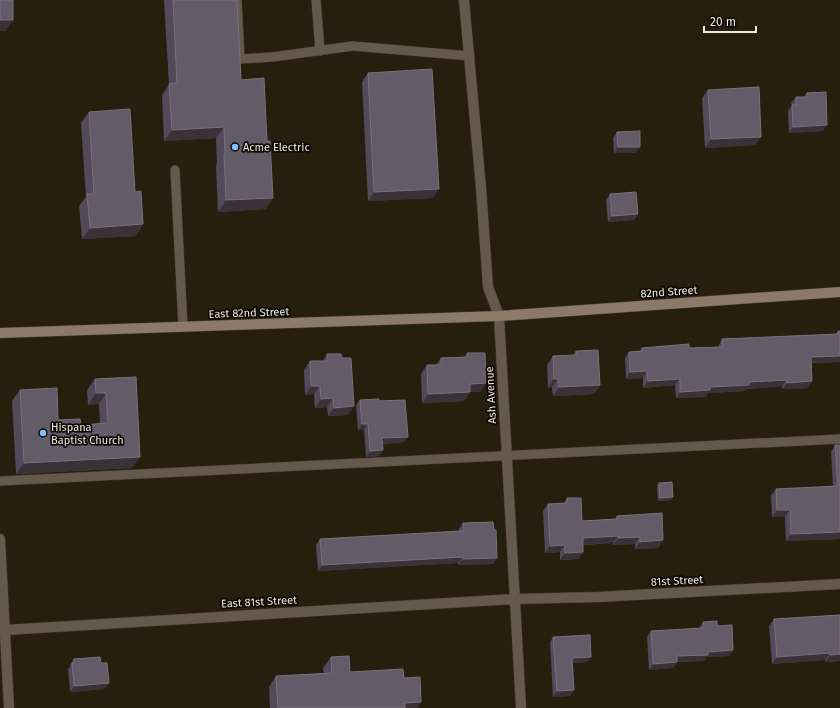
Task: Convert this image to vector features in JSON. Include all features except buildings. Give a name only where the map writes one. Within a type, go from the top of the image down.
[{"type":"street","name":"Ash Avenue","points":[[464,0],[470,56],[488,286],[499,316],[521,708]]},
{"type":"street","name":"82nd Street","points":[[499,316],[840,292]]},
{"type":"street","name":"East 82nd Street","points":[[0,334],[499,316]]},
{"type":"street","points":[[0,539],[9,708]]},
{"type":"street","name":"81st Street","points":[[515,599],[598,597],[840,584]]},
{"type":"street","name":"East 81st Street","points":[[5,630],[515,599]]},
{"type":"lane","points":[[237,0],[240,59],[272,57],[353,46],[470,56]]},
{"type":"lane","points":[[316,0],[320,51]]},
{"type":"lane","points":[[175,170],[183,327]]},
{"type":"lane","points":[[0,481],[840,439]]},
{"type":"place","name":"Acme Electric","points":[[235,147]]},
{"type":"place","name":"Hispana Baptist Church","points":[[43,433]]}]
